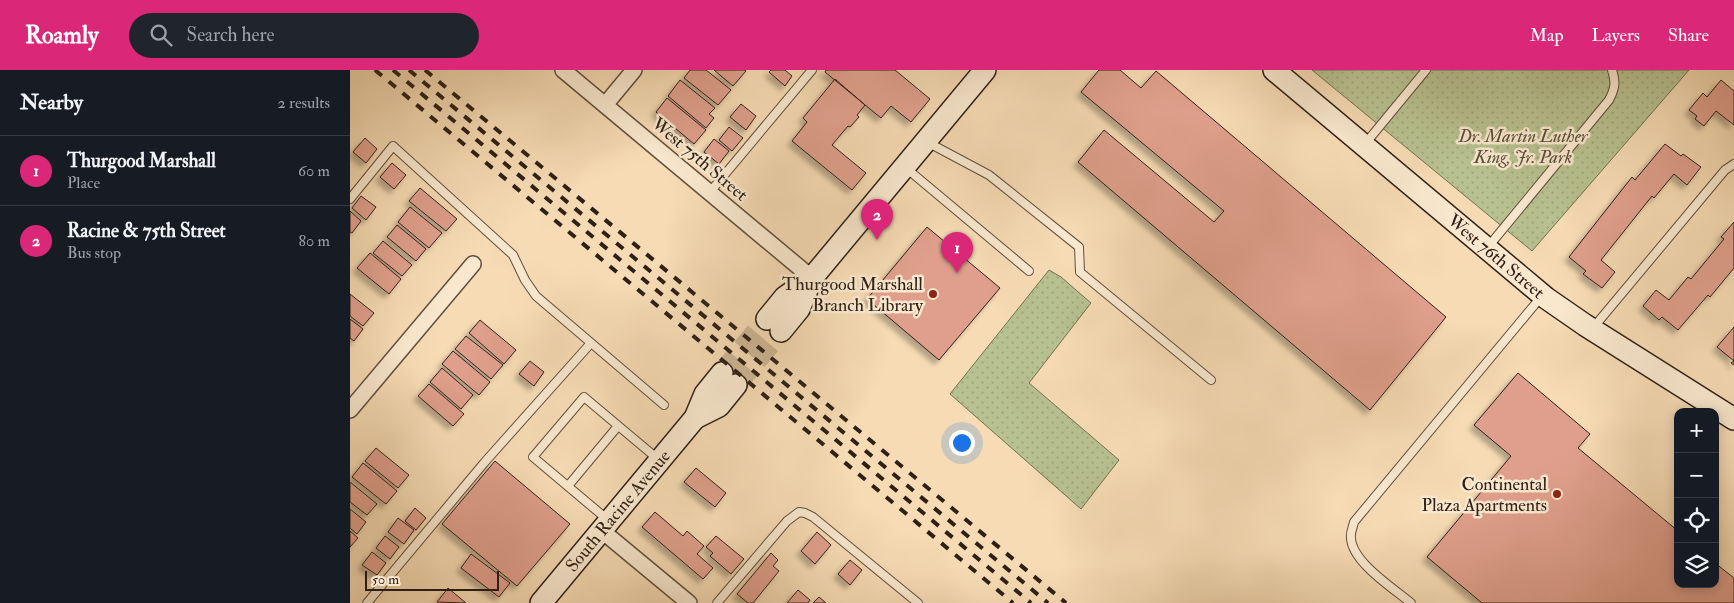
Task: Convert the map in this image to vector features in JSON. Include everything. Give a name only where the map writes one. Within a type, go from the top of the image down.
[{"type":"street","name":"West 75th Street","points":[[563,70],[812,278]]},
{"type":"street","points":[[605,105],[634,70]]},
{"type":"street","points":[[774,325],[785,297],[812,278],[985,70]]},
{"type":"street","name":"West 76th Street","points":[[1274,70],[1542,295],[1734,419]]},
{"type":"street","points":[[350,410],[473,264]]},
{"type":"street","name":"South Racine Avenue","points":[[541,603],[695,418],[705,394],[729,379]]},
{"type":"street","points":[[605,526],[688,603]]},
{"type":"lane","points":[[710,192],[812,70]]},
{"type":"lane","points":[[1364,144],[1426,70]]},
{"type":"lane","points":[[1487,248],[1609,100],[1614,92],[1616,83],[1612,70]]},
{"type":"lane","points":[[926,141],[989,175],[1078,247],[1080,272],[1211,380]]},
{"type":"lane","points":[[350,199],[393,146],[513,255],[525,280],[536,296],[664,406]]},
{"type":"lane","points":[[1592,329],[1725,170],[1734,164]]},
{"type":"lane","points":[[904,166],[1029,271]]},
{"type":"lane","points":[[1411,603],[1362,562],[1354,551],[1350,537],[1354,522],[1542,295]]},
{"type":"lane","points":[[366,603],[484,463],[591,343]]},
{"type":"lane","points":[[605,526],[568,486],[533,457],[584,397],[660,461]]},
{"type":"lane","points":[[568,486],[618,426]]},
{"type":"lane","points":[[717,603],[788,521],[799,512],[813,517],[918,603]]},
{"type":"green space","name":"Dr. Martin Luther King, Jr. Park","points":[[1312,70],[1689,70],[1532,251]]},
{"type":"green space","points":[[1049,270],[1061,277],[1091,303],[1029,383],[1119,460],[1081,509],[950,394]]},
{"type":"building","points":[[690,70],[706,70],[731,90],[718,105],[684,78]]},
{"type":"building","points":[[714,70],[745,70],[746,71],[733,86]]},
{"type":"building","points":[[771,70],[785,70],[792,76],[785,86],[769,72]]},
{"type":"building","points":[[826,70],[895,70],[930,99],[911,122],[891,106],[881,118],[825,72]]},
{"type":"building","points":[[1099,70],[1120,70],[1141,88],[1156,71],[1446,317],[1370,410],[1078,162],[1104,130],[1214,222],[1224,211],[1081,92]]},
{"type":"building","points":[[835,79],[865,105],[857,115],[859,117],[850,127],[848,126],[832,145],[866,173],[852,190],[792,141],[807,122],[803,118]]},
{"type":"building","points":[[680,80],[715,108],[709,114],[714,118],[706,128],[668,96]]},
{"type":"building","points":[[1721,80],[1734,91],[1734,125],[1716,111],[1704,126],[1695,119],[1697,116],[1689,110],[1703,93],[1707,97]]},
{"type":"building","points":[[667,98],[706,130],[694,144],[656,112]]},
{"type":"building","points":[[741,104],[756,116],[746,130],[730,117]]},
{"type":"building","points":[[729,127],[743,138],[732,151],[719,140]]},
{"type":"building","points":[[365,138],[377,149],[366,163],[353,152]]},
{"type":"building","points":[[714,139],[729,151],[719,164],[704,152]]},
{"type":"building","points":[[1665,144],[1701,167],[1687,185],[1674,174],[1654,198],[1652,196],[1601,260],[1615,272],[1602,288],[1583,274],[1586,271],[1569,257],[1632,177],[1635,180]]},
{"type":"building","points":[[392,163],[406,175],[394,189],[380,177]]},
{"type":"building","points":[[420,188],[457,219],[446,231],[409,201]]},
{"type":"building","points":[[361,196],[376,207],[366,220],[352,208]]},
{"type":"building","points":[[410,207],[442,233],[429,248],[398,222]]},
{"type":"building","points":[[350,211],[361,221],[352,233],[350,232]]},
{"type":"building","points":[[1734,222],[1734,268],[1710,297],[1708,295],[1678,330],[1662,317],[1659,320],[1643,306],[1656,290],[1669,300],[1688,277],[1691,279],[1724,239],[1721,237]]},
{"type":"building","points":[[397,225],[426,249],[416,261],[387,237]]},
{"type":"building","name":"Thurgood Marshall Branch Library","points":[[927,227],[1000,288],[939,360],[867,299]]},
{"type":"building","points":[[383,241],[412,265],[402,276],[373,253]]},
{"type":"building","points":[[370,253],[401,279],[389,294],[357,268]]},
{"type":"building","points":[[350,294],[374,313],[363,326],[350,316]]},
{"type":"building","points":[[350,319],[363,329],[354,341],[350,338]]},
{"type":"building","points":[[480,320],[516,350],[504,364],[469,333]]},
{"type":"building","points":[[1734,327],[1734,361],[1717,347]]},
{"type":"building","points":[[466,336],[503,365],[491,379],[455,349]]},
{"type":"building","points":[[453,351],[490,382],[479,395],[442,364]]},
{"type":"building","points":[[530,361],[544,372],[534,386],[519,374]]},
{"type":"building","points":[[442,368],[473,395],[461,409],[430,382]]},
{"type":"building","name":"Continental Plaza Apartments","points":[[1518,373],[1590,434],[1578,448],[1674,528],[1674,588],[1719,588],[1719,566],[1734,578],[1734,603],[1482,603],[1427,557],[1511,456],[1474,425]]},
{"type":"building","points":[[429,384],[464,414],[453,426],[418,396]]},
{"type":"building","points":[[376,448],[409,475],[398,488],[365,461]]},
{"type":"building","points":[[495,461],[570,524],[517,586],[442,524]]},
{"type":"building","points":[[363,463],[397,491],[386,504],[352,477]]},
{"type":"building","points":[[696,468],[726,493],[715,507],[684,482]]},
{"type":"building","points":[[350,482],[377,504],[367,515],[350,502]]},
{"type":"building","points":[[415,508],[426,518],[416,530],[405,521]]},
{"type":"building","points":[[350,509],[366,522],[357,534],[350,528]]},
{"type":"building","points":[[655,512],[683,536],[687,531],[704,546],[697,554],[713,568],[703,579],[642,527]]},
{"type":"building","points":[[398,518],[414,530],[404,544],[388,532]]},
{"type":"building","points":[[350,531],[358,538],[350,547]]},
{"type":"building","points":[[817,532],[831,545],[815,564],[801,551]]},
{"type":"building","points":[[385,536],[399,547],[390,559],[376,548]]},
{"type":"building","points":[[716,536],[744,559],[731,574],[710,556],[713,553],[706,547]]},
{"type":"building","points":[[372,552],[386,563],[377,575],[362,565]]},
{"type":"building","points":[[771,553],[778,560],[773,566],[779,571],[753,603],[748,603],[737,594]]},
{"type":"building","points":[[471,554],[510,583],[499,597],[461,568]]},
{"type":"building","points":[[850,560],[862,570],[850,585],[838,574]]},
{"type":"building","points":[[448,588],[466,603],[437,602]]},
{"type":"building","points":[[798,590],[810,600],[808,603],[787,603]]},
{"type":"building","points":[[819,597],[826,603],[813,603]]},
{"type":"tunnel","points":[[722,373],[767,319]]},
{"type":"tunnel","points":[[736,385],[781,331]]},
{"type":"railway","points":[[375,70],[1013,603]]},
{"type":"railway","points":[[393,70],[1031,603]]},
{"type":"railway","points":[[409,70],[1048,603]]},
{"type":"railway","points":[[425,70],[1066,603]]},
{"type":"place","name":"Racine & 75th Street","points":[[877,240]]},
{"type":"place","name":"Thurgood Marshall","points":[[957,273]]},
{"type":"place","name":"Thurgood Marshall Branch Library","points":[[933,294]]},
{"type":"place","name":"Continental Plaza Apartments","points":[[1557,494]]}]
